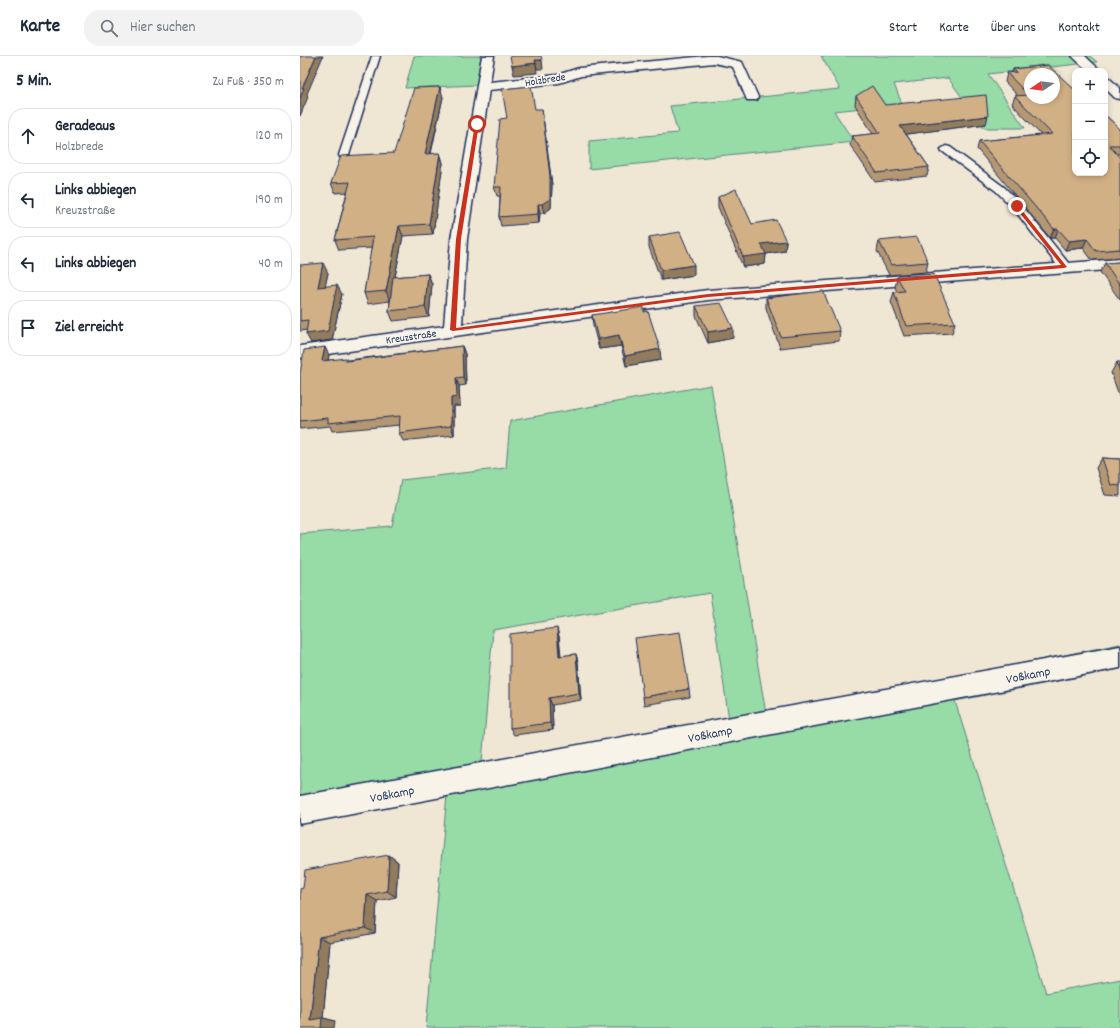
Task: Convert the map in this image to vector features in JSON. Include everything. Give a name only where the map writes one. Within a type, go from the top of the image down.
[{"type":"street","points":[[453,330],[459,239],[488,56]]},
{"type":"street","points":[[1078,56],[1092,68]]},
{"type":"street","name":"Holzbrede","points":[[484,86],[559,79],[579,72],[714,59],[738,65],[752,97]]},
{"type":"street","points":[[1108,84],[1120,96]]},
{"type":"street","name":"Kreuzstraße","points":[[300,352],[708,295],[1064,267],[1120,264]]},
{"type":"street","name":"Voßkamp","points":[[300,810],[1120,657]]},
{"type":"lane","points":[[344,155],[376,56]]},
{"type":"lane","points":[[946,149],[1000,189],[1017,206],[1064,267]]},
{"type":"green space","points":[[414,56],[481,56],[477,85],[405,88]]},
{"type":"green space","points":[[821,56],[1090,56],[1097,62],[1042,68],[1024,68],[1024,70],[988,74],[1025,128],[984,128],[948,78],[894,84],[902,104],[834,111],[854,142],[589,169],[589,141],[678,133],[670,106],[840,89]]},
{"type":"green space","points":[[711,385],[766,714],[1120,644],[1120,669],[955,701],[1046,993],[1120,979],[1120,1028],[426,1028],[447,794],[300,820],[300,534],[392,526],[401,480],[506,468],[510,421]],"holes":[[[710,593],[729,720],[482,763],[493,630]]]},
{"type":"building","points":[[300,56],[316,56],[302,88],[304,88],[300,98]]},
{"type":"building","points":[[510,56],[541,56],[542,60],[535,60],[536,63],[512,66]]},
{"type":"building","points":[[1048,65],[1051,68],[1024,68],[1024,91],[1007,73],[1017,72],[1013,69]]},
{"type":"building","points":[[1060,76],[1072,87],[1072,176],[1108,176],[1108,118],[1120,129],[1120,145],[1109,145],[1120,158],[1120,249],[1096,251],[1087,239],[1069,241],[1058,229],[1054,229],[979,141],[1052,134],[1015,96],[1024,95],[1024,104],[1060,104]]},
{"type":"building","points":[[531,86],[535,109],[542,109],[550,176],[550,199],[542,204],[538,204],[538,214],[499,217],[501,187],[494,187],[500,119],[507,118],[502,89]]},
{"type":"building","points":[[872,86],[885,105],[986,95],[988,116],[900,126],[929,167],[877,173],[852,136],[880,133],[856,96]]},
{"type":"building","points":[[440,87],[425,154],[440,153],[429,224],[399,226],[386,291],[364,293],[373,237],[335,240],[350,182],[331,183],[341,156],[394,153],[414,88]]},
{"type":"building","points":[[736,189],[752,224],[776,220],[786,241],[761,244],[766,254],[743,257],[718,197]]},
{"type":"building","points":[[680,232],[694,265],[661,270],[649,237]]},
{"type":"building","points":[[917,237],[928,262],[891,265],[879,241]]},
{"type":"building","points":[[1120,262],[1120,285],[1105,263]]},
{"type":"building","points":[[323,263],[318,287],[337,285],[328,331],[306,334],[308,320],[300,321],[300,265]]},
{"type":"building","points":[[428,274],[425,307],[389,311],[393,277]]},
{"type":"building","points":[[934,274],[955,323],[906,326],[894,292],[905,291],[897,277]]},
{"type":"building","points":[[823,291],[840,331],[781,337],[766,298]]},
{"type":"building","points":[[721,303],[733,328],[708,332],[696,306]]},
{"type":"building","points":[[644,307],[644,312],[648,311],[660,349],[625,356],[619,335],[598,339],[592,315]]},
{"type":"building","points":[[462,346],[463,377],[456,378],[457,397],[451,398],[451,426],[399,433],[400,416],[328,423],[328,418],[300,421],[300,374],[304,350],[325,347],[322,361],[346,358],[346,361]]},
{"type":"building","points":[[1117,362],[1120,362],[1120,372]]},
{"type":"building","points":[[1102,458],[1120,459],[1120,486],[1111,485]]},
{"type":"building","points":[[557,628],[559,656],[576,654],[579,693],[549,698],[550,723],[510,728],[510,634]]},
{"type":"building","points":[[680,632],[689,689],[643,697],[635,638]]},
{"type":"building","points":[[389,855],[387,891],[367,895],[365,928],[319,937],[310,1020],[322,1018],[321,1028],[300,1028],[300,889],[303,888],[305,870]]},
{"type":"route","points":[[477,124],[459,239],[453,330],[708,295],[1064,267],[1017,206]]}]
